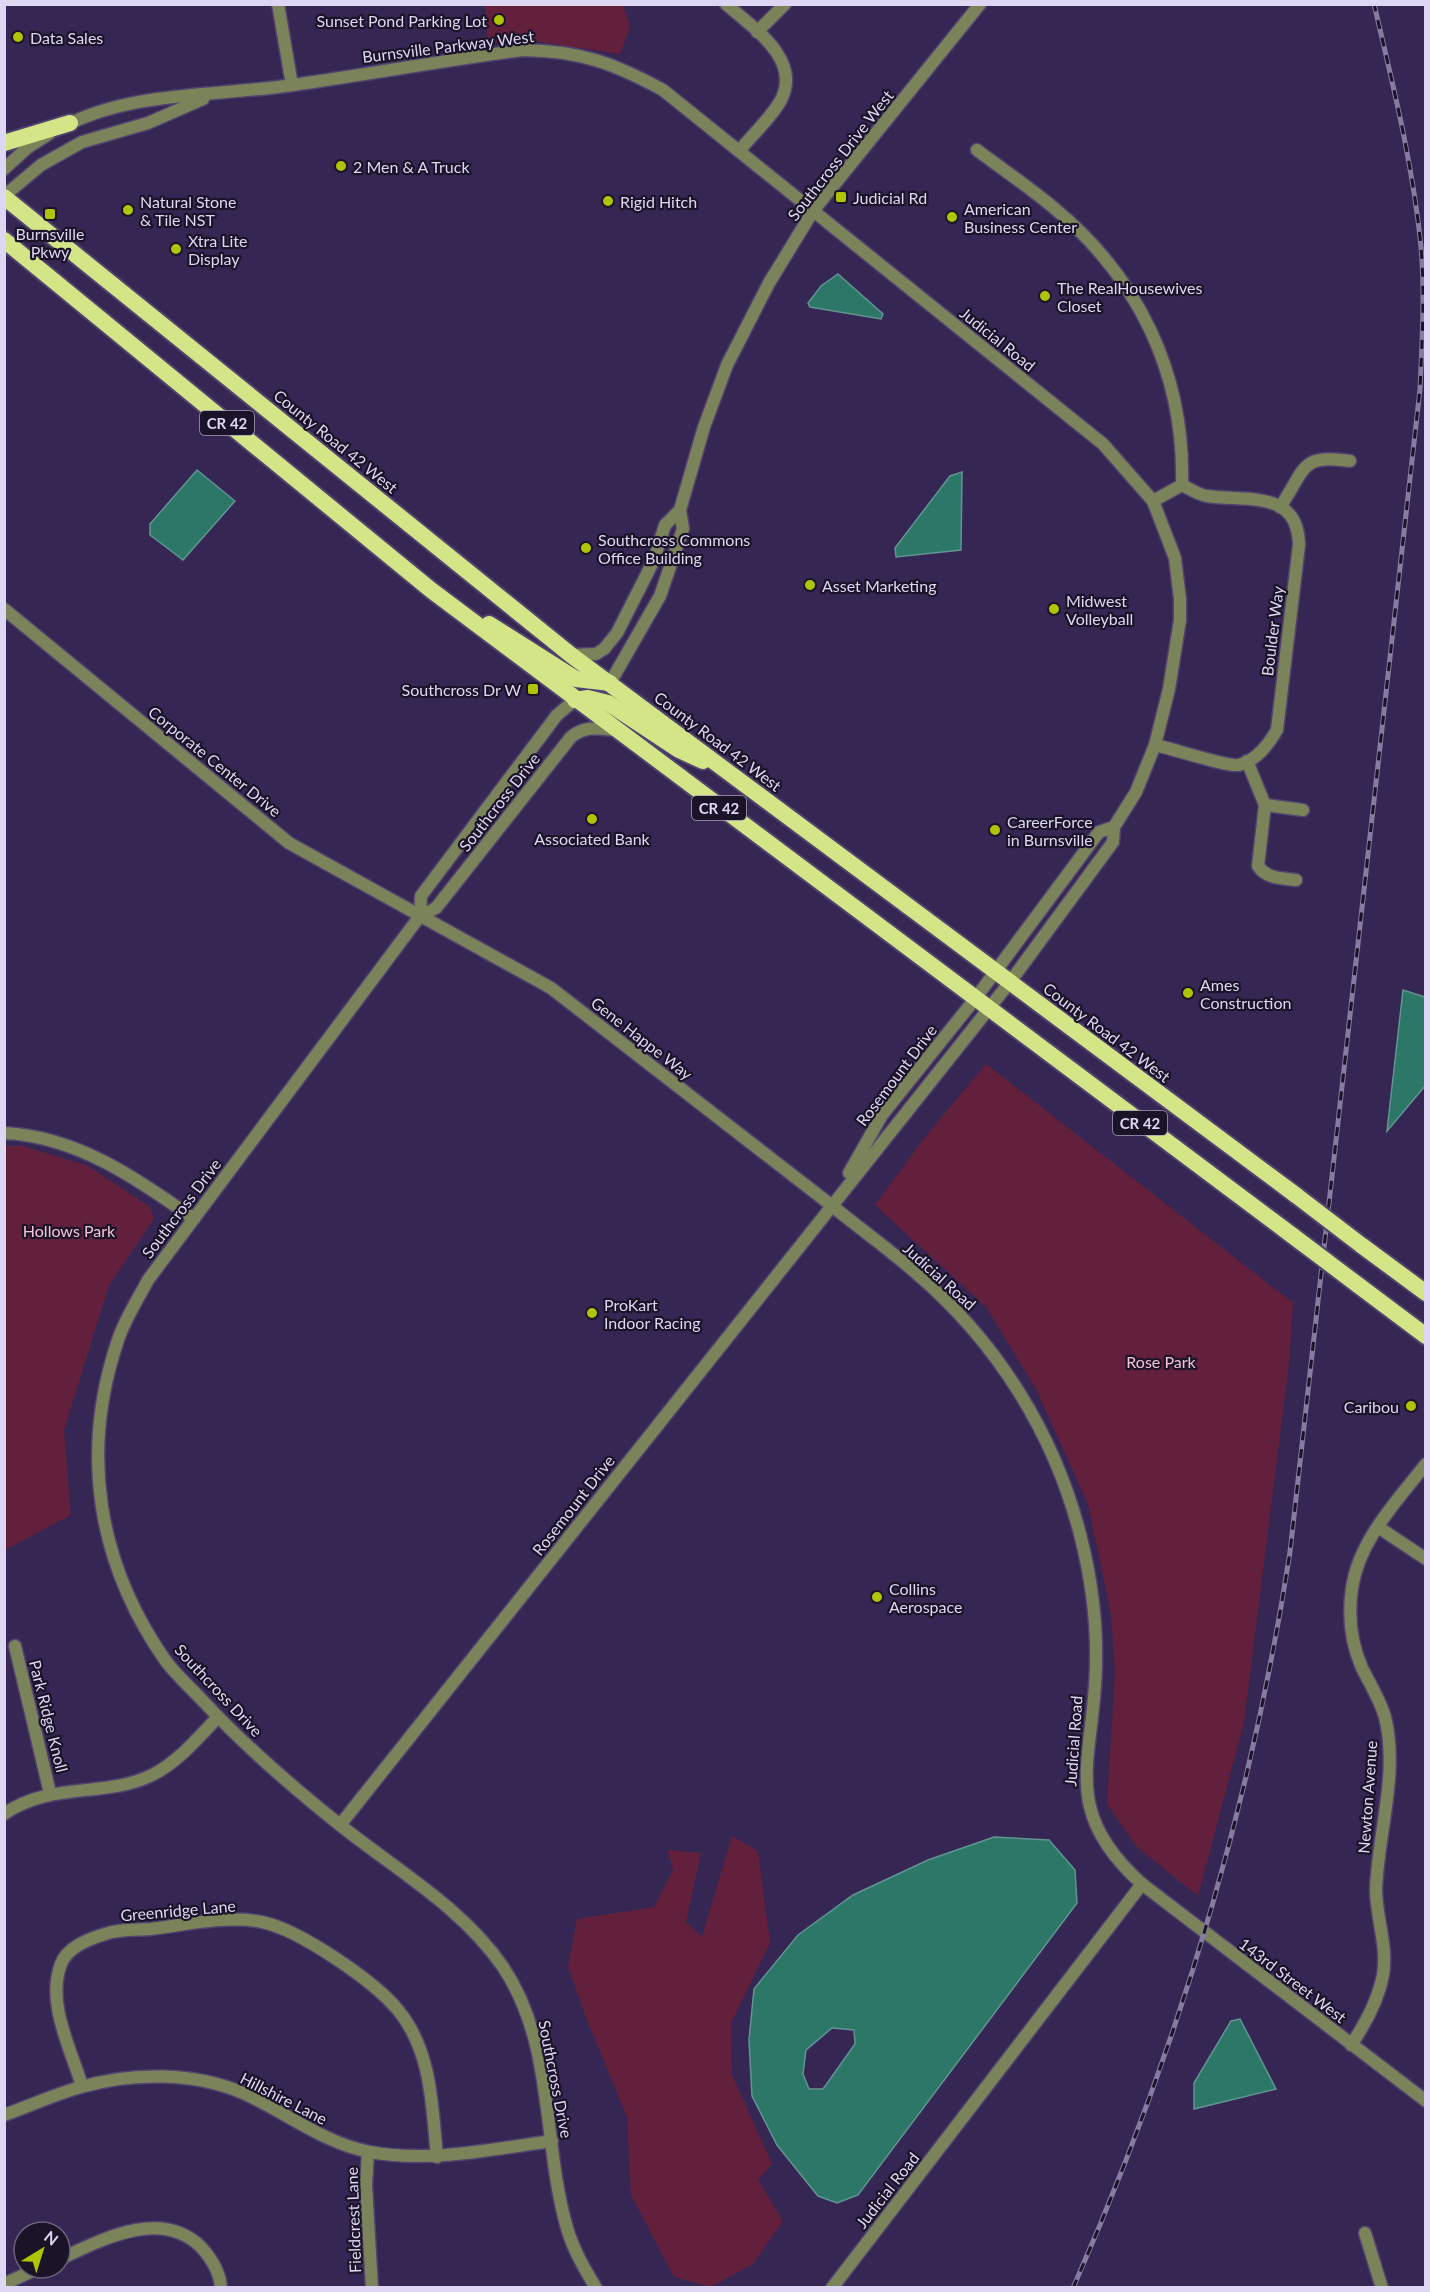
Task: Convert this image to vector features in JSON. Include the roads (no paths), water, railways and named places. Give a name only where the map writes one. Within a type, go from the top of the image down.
[{"type":"highway","points":[[4,143],[70,123]]},
{"type":"highway","name":"County Road 42 West","points":[[4,196],[571,654],[1425,1293]]},
{"type":"highway","name":"CR 42","points":[[4,240],[431,590],[614,730],[1425,1336]]},
{"type":"highway","points":[[4,250],[22,255]]},
{"type":"highway","points":[[431,590],[508,634],[576,679],[610,683]]},
{"type":"highway","points":[[575,700],[588,698],[608,703],[679,750],[731,774]]},
{"type":"highway","points":[[1358,1285],[1425,1325]]},
{"type":"street","points":[[278,4],[292,85]]},
{"type":"street","points":[[726,4],[771,45],[787,69],[787,83],[780,100],[740,150]]},
{"type":"street","points":[[757,32],[785,4]]},
{"type":"street","name":"Southcross Drive West","points":[[610,683],[660,596],[683,529],[680,510],[704,427],[727,365],[769,283],[813,211],[980,4]]},
{"type":"street","name":"Burnsville Parkway West","points":[[4,169],[27,148],[70,123],[118,107],[292,85],[523,50],[558,51],[619,66],[654,85],[740,150],[813,211]]},
{"type":"street","name":"Burnsville Parkway West","points":[[4,196],[41,165],[82,142],[148,123],[217,93]]},
{"type":"street","points":[[977,150],[1055,209],[1111,264],[1137,304],[1165,361],[1173,393],[1183,446],[1182,485]]},
{"type":"street","name":"Judicial Road","points":[[813,211],[1103,444],[1154,501],[1175,558],[1180,620],[1169,689],[1155,745],[1136,792],[1114,827],[1113,842],[1010,982],[981,1004]]},
{"type":"street","points":[[1182,485],[1205,496],[1243,498],[1280,507],[1308,462],[1324,457],[1350,461]]},
{"type":"street","points":[[1154,501],[1182,485]]},
{"type":"street","name":"Boulder Way","points":[[1247,761],[1256,756],[1277,730],[1299,545],[1299,534],[1292,514],[1280,507]]},
{"type":"street","name":"Southcross Drive West","points":[[571,654],[596,654],[604,649],[616,633],[654,560],[665,525],[680,510]]},
{"type":"street","name":"Corporate Center Drive","points":[[4,609],[289,843],[420,916]]},
{"type":"street","name":"Southcross Drive","points":[[420,916],[421,896],[557,715],[575,700]]},
{"type":"street","name":"Southcross Drive","points":[[596,2288],[579,2259],[567,2227],[535,2035],[521,1999],[502,1966],[460,1918],[283,1778],[218,1717],[167,1662],[133,1608],[108,1543],[97,1474],[101,1405],[119,1337],[148,1280],[420,916],[436,908],[571,737],[578,731],[593,728],[614,730]]},
{"type":"street","points":[[1155,745],[1237,765],[1247,761],[1265,805],[1258,866],[1264,873],[1273,877],[1296,880]]},
{"type":"street","points":[[1265,805],[1303,810]]},
{"type":"street","name":"Judicial Road","points":[[981,1004],[995,971],[1099,832],[1114,827]]},
{"type":"street","name":"Gene Happe Way","points":[[420,916],[551,988],[831,1205]]},
{"type":"street","name":"Rosemount Drive","points":[[340,1825],[831,1205],[981,1004]]},
{"type":"street","points":[[4,1133],[77,1149],[133,1176],[194,1219]]},
{"type":"street","name":"Judicial Road","points":[[831,1205],[916,1273],[977,1332],[1020,1393],[1060,1469],[1081,1538],[1093,1609],[1096,1664],[1085,1763],[1086,1796],[1097,1829],[1115,1858],[1142,1884],[832,2288]]},
{"type":"street","name":"Newton Avenue","points":[[1351,2045],[1371,2012],[1381,1984],[1384,1962],[1376,1891],[1388,1774],[1388,1735],[1378,1700],[1355,1648],[1350,1606],[1356,1567],[1378,1527],[1425,1464]]},
{"type":"street","points":[[1378,1527],[1425,1559]]},
{"type":"street","name":"Park Ridge Knoll","points":[[15,1646],[50,1793]]},
{"type":"street","points":[[4,1814],[16,1806],[50,1793],[125,1784],[151,1776],[176,1760],[218,1717]]},
{"type":"street","name":"143rd Street West","points":[[1142,1884],[1425,2101]]},
{"type":"street","name":"Greenridge Lane","points":[[82,2086],[56,2003],[61,1963],[73,1948],[106,1933],[234,1921],[263,1922],[297,1935],[364,1979],[399,2010],[420,2049],[430,2084],[438,2157]]},
{"type":"street","name":"Hillshire Lane","points":[[4,2115],[82,2086],[151,2076],[209,2081],[243,2093],[318,2135],[368,2152],[405,2157],[438,2157],[552,2141]]},
{"type":"street","name":"Fieldcrest Lane","points":[[368,2152],[366,2185],[372,2288]]},
{"type":"street","points":[[72,2254],[136,2229],[164,2227],[190,2237],[210,2257],[221,2288]]},
{"type":"street","points":[[1365,2233],[1382,2288]]},
{"type":"railway","points":[[1073,2288],[1111,2199],[1145,2109],[1206,1927],[1232,1834],[1254,1741],[1274,1647],[1290,1552],[1420,389],[1423,318],[1421,247],[1402,125],[1374,4]]},
{"type":"place","name":"Sunset Pond Parking Lot","points":[[499,20]]},
{"type":"place","name":"Data Sales","points":[[18,37]]},
{"type":"place","name":"2 Men & A Truck","points":[[341,166]]},
{"type":"place","name":"Judicial Rd","points":[[841,197]]},
{"type":"place","name":"Rigid Hitch","points":[[608,201]]},
{"type":"place","name":"Natural Stone & Tile NST","points":[[128,210]]},
{"type":"place","name":"Burnsville Pkwy","points":[[50,214]]},
{"type":"place","name":"American Business Center","points":[[952,217]]},
{"type":"place","name":"Xtra Lite Display","points":[[176,249]]},
{"type":"place","name":"The RealHousewives Closet","points":[[1045,296]]},
{"type":"place","name":"Southcross Commons Office Building","points":[[586,548]]},
{"type":"place","name":"Asset Marketing","points":[[810,585]]},
{"type":"place","name":"Midwest Volleyball","points":[[1054,609]]},
{"type":"place","name":"Southcross Dr W","points":[[533,689]]},
{"type":"place","name":"Associated Bank","points":[[592,819]]},
{"type":"place","name":"CareerForce in Burnsville","points":[[995,830]]},
{"type":"place","name":"Ames Construction","points":[[1188,993]]},
{"type":"place","name":"ProKart Indoor Racing","points":[[592,1313]]},
{"type":"place","name":"Caribou","points":[[1411,1406]]},
{"type":"place","name":"Collins Aerospace","points":[[877,1597]]},
{"type":"park label","name":"Hollows Park","points":[[69,1230]]},
{"type":"park label","name":"Rose Park","points":[[1161,1361]]}]
